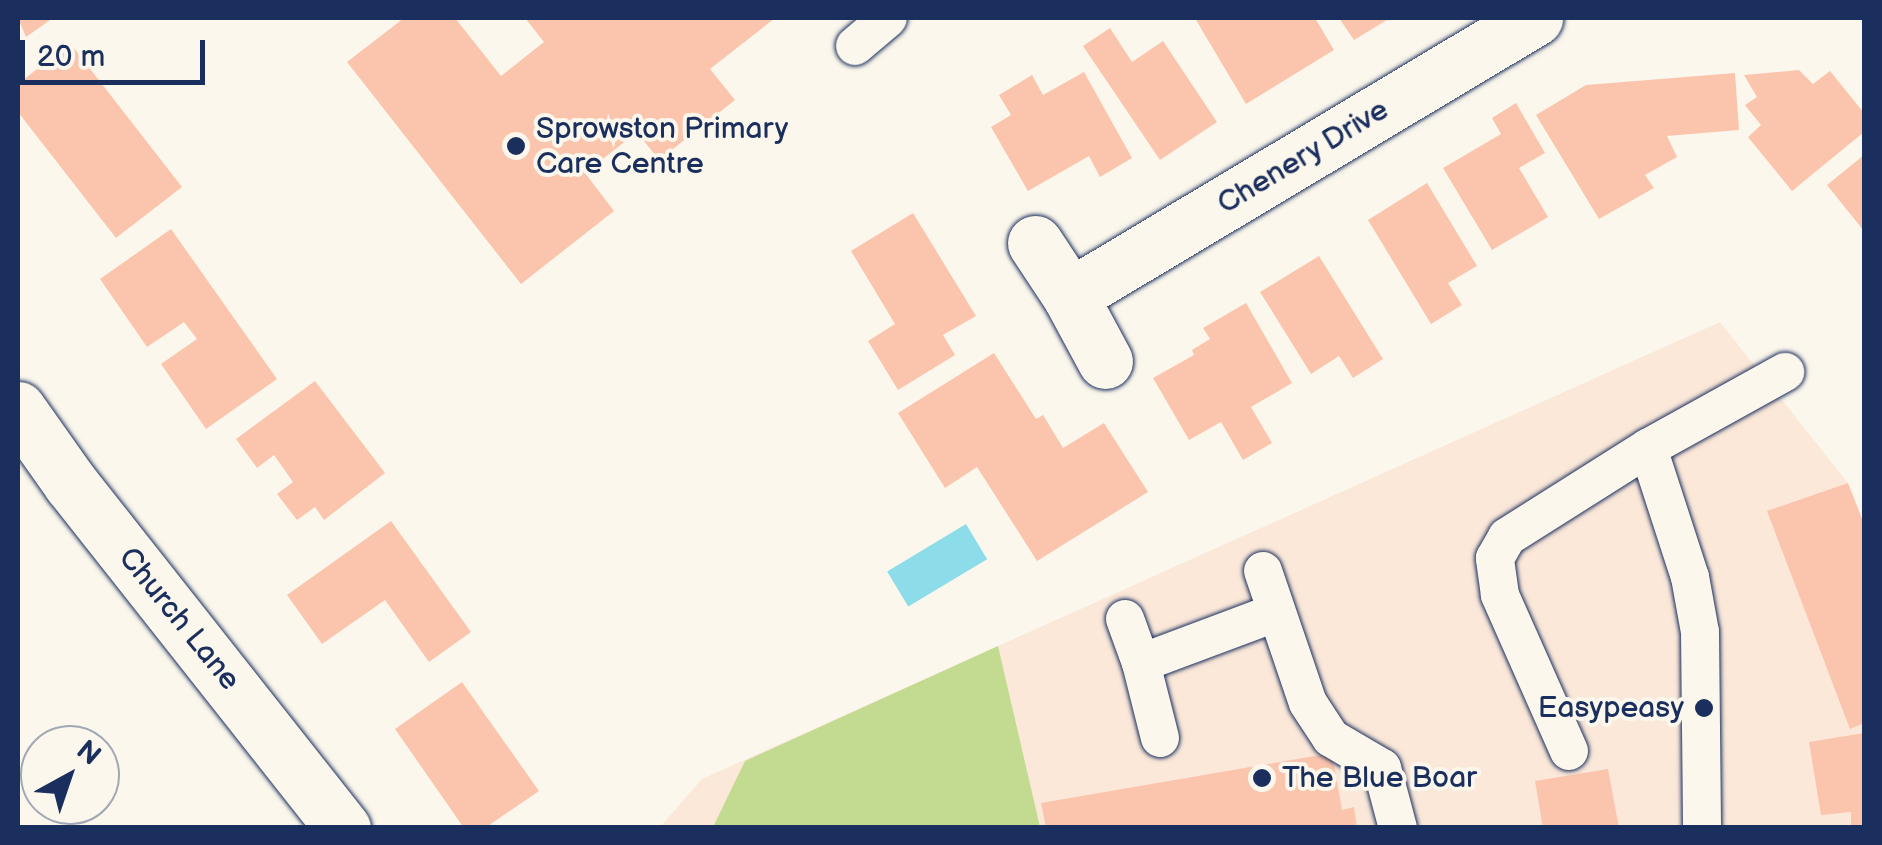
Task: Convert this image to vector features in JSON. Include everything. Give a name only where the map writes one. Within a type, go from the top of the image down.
[{"type":"street","name":"Chenery Drive","points":[[1070,296],[1536,18]]},
{"type":"street","points":[[1035,242],[1070,296],[1104,361]]},
{"type":"street","name":"Church Lane","points":[[18,410],[70,484],[343,828]]},
{"type":"lane","points":[[855,46],[888,18]]},
{"type":"lane","points":[[1568,750],[1500,596],[1495,558],[1507,537],[1648,448],[1786,372]]},
{"type":"lane","points":[[1648,448],[1690,577],[1700,632],[1702,828]]},
{"type":"lane","points":[[1263,570],[1308,703],[1331,738],[1382,768],[1398,828]]},
{"type":"lane","points":[[1141,663],[1275,612]]},
{"type":"lane","points":[[1125,619],[1160,738]]},
{"type":"shaded area","points":[[1720,322],[1848,483],[1864,524],[1864,827],[659,828],[702,779]]},
{"type":"green space","points":[[998,646],[1040,827],[713,827],[745,761]]},
{"type":"water","points":[[966,524],[987,559],[908,607],[887,571]]},
{"type":"building","points":[[18,18],[53,18],[26,37]]},
{"type":"building","name":"Sprowston Primary Care Centre","points":[[404,18],[455,18],[501,76],[544,42],[525,18],[775,18],[710,69],[735,100],[659,160],[637,132],[585,173],[614,211],[521,284],[347,62]]},
{"type":"building","points":[[1315,18],[1334,50],[1246,104],[1196,20]]},
{"type":"building","points":[[1339,18],[1390,18],[1354,40]]},
{"type":"building","points":[[1110,28],[1132,62],[1163,41],[1217,122],[1160,160],[1083,46]]},
{"type":"building","points":[[70,43],[182,187],[116,238],[18,112],[18,84]]},
{"type":"building","points":[[1799,70],[1813,84],[1830,71],[1864,113],[1864,132],[1792,191],[1748,137],[1761,125],[1745,105],[1757,97],[1744,75]]},
{"type":"building","points":[[1084,72],[1132,158],[1100,177],[1089,156],[1028,191],[991,127],[1011,115],[999,95],[1032,75],[1043,95]]},
{"type":"building","points":[[1735,73],[1739,130],[1667,136],[1677,157],[1645,175],[1654,188],[1599,219],[1536,115],[1586,85]]},
{"type":"building","points":[[1516,103],[1545,153],[1519,168],[1548,217],[1492,250],[1443,168],[1501,134],[1492,118]]},
{"type":"building","points":[[1864,155],[1864,231],[1827,185]]},
{"type":"building","points":[[1427,183],[1477,266],[1448,283],[1462,305],[1431,324],[1368,220]]},
{"type":"building","points":[[913,213],[976,316],[943,335],[955,355],[898,390],[868,341],[895,324],[851,251]]},
{"type":"building","points":[[171,229],[277,379],[206,429],[161,364],[197,339],[184,322],[147,347],[100,279]]},
{"type":"building","points":[[1319,256],[1383,359],[1353,378],[1339,356],[1311,374],[1260,292]]},
{"type":"building","points":[[1246,303],[1292,383],[1251,407],[1272,443],[1243,460],[1221,422],[1189,440],[1153,378],[1194,355],[1192,350],[1210,339],[1203,328]]},
{"type":"building","points":[[994,353],[1036,419],[1043,415],[1063,448],[1104,423],[1148,492],[1037,561],[977,467],[945,488],[898,413]]},
{"type":"building","points":[[315,381],[385,473],[324,520],[315,507],[297,520],[277,494],[293,482],[274,455],[257,468],[236,439]]},
{"type":"building","points":[[1848,483],[1864,524],[1864,723],[1850,729],[1767,511]]},
{"type":"building","points":[[391,521],[471,632],[429,662],[385,600],[322,644],[287,595]]},
{"type":"building","points":[[462,682],[539,791],[485,828],[464,828],[395,729]]},
{"type":"building","points":[[1864,733],[1864,828],[1851,828],[1851,812],[1821,815],[1809,742]]},
{"type":"building","name":"The Blue Boar","points":[[1332,753],[1342,810],[1354,807],[1357,828],[1046,828],[1041,803]]},
{"type":"building","points":[[1608,769],[1619,828],[1543,828],[1535,781]]},
{"type":"place","name":"Sprowston Primary Care Centre","points":[[516,146]]},
{"type":"place","name":"Easypeasy","points":[[1704,708]]},
{"type":"place","name":"The Blue Boar","points":[[1262,778]]}]
